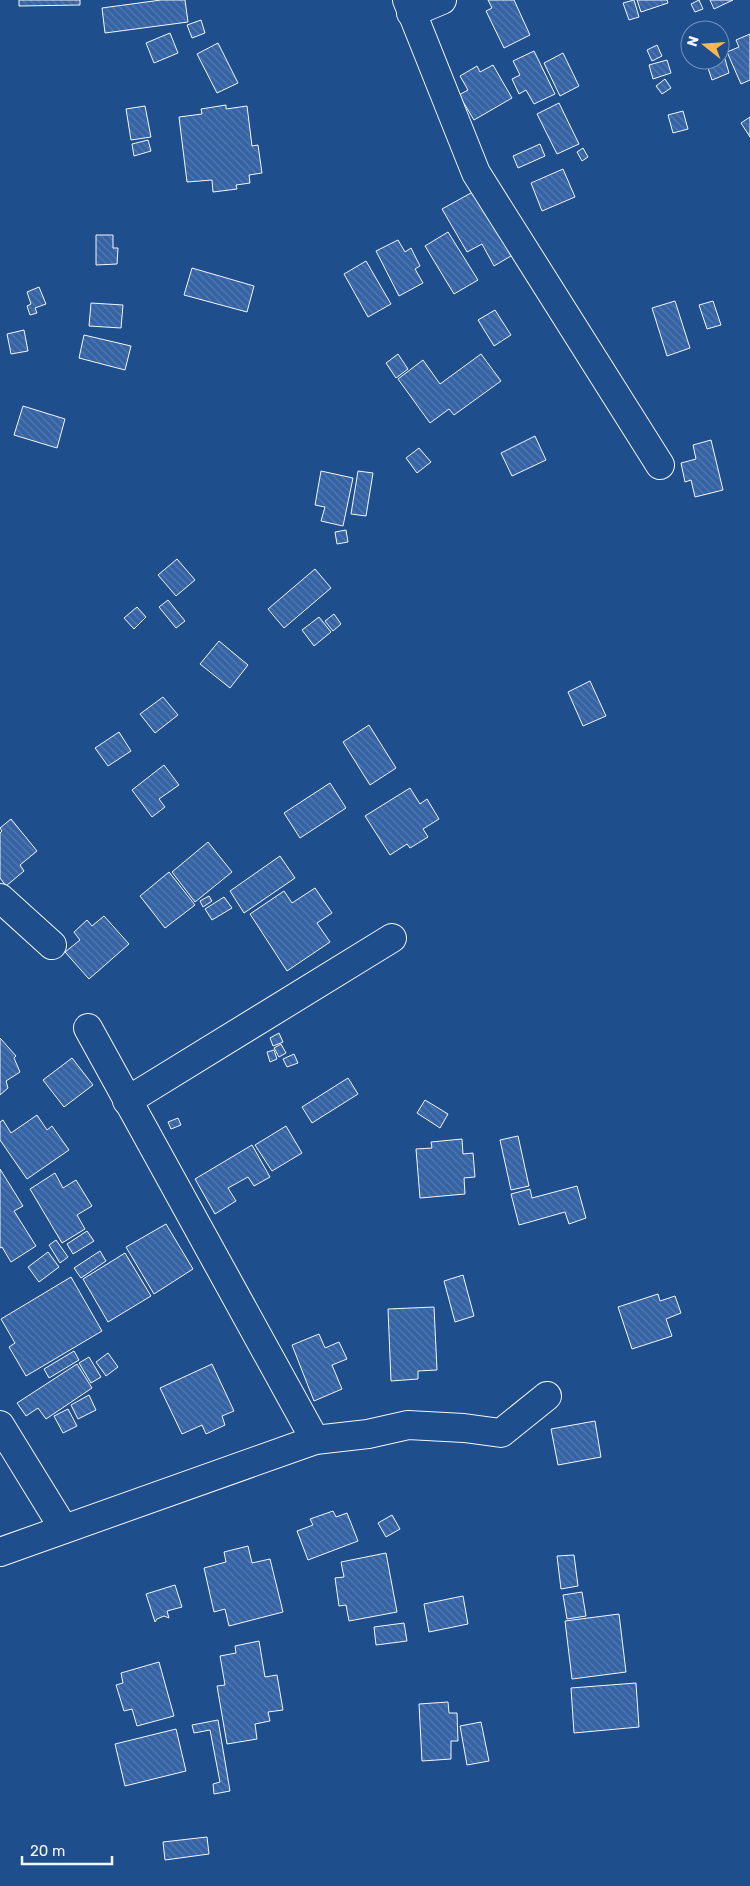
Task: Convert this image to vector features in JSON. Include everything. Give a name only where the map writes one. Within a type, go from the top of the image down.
[{"type":"street","points":[[442,0],[409,6],[476,173],[660,464]]},
{"type":"street","points":[[0,898],[52,945]]},
{"type":"street","points":[[127,1101],[392,938]]},
{"type":"street","points":[[88,1028],[315,1440]]},
{"type":"street","points":[[0,1552],[315,1440],[368,1434],[408,1425],[464,1428],[501,1433],[547,1396]]},
{"type":"street","points":[[0,1425],[64,1529]]},
{"type":"building","points":[[19,0],[80,0],[80,5],[19,6]]},
{"type":"building","points":[[161,0],[185,0],[188,22],[105,33],[102,8]]},
{"type":"building","points":[[488,0],[514,0],[530,35],[504,48],[486,11],[492,8]]},
{"type":"building","points":[[634,0],[639,17],[629,20],[623,3]]},
{"type":"building","points":[[637,0],[667,0],[668,3],[641,12]]},
{"type":"building","points":[[699,0],[703,9],[695,12],[691,4]]},
{"type":"building","points":[[710,0],[733,0],[714,9]]},
{"type":"building","points":[[201,20],[205,33],[192,38],[187,25]]},
{"type":"building","points":[[170,33],[178,53],[154,63],[146,43]]},
{"type":"building","points":[[750,34],[750,80],[741,84],[730,59],[730,51],[739,47],[736,40]]},
{"type":"building","points":[[218,43],[238,83],[217,93],[197,54]]},
{"type":"building","points":[[657,45],[662,56],[652,61],[647,50]]},
{"type":"building","points":[[534,51],[555,94],[534,104],[526,90],[519,94],[512,79],[520,75],[513,61]]},
{"type":"building","points":[[563,53],[579,86],[560,96],[544,63]]},
{"type":"building","points":[[667,60],[671,73],[653,79],[649,65]]},
{"type":"building","points":[[493,65],[512,98],[474,120],[459,95],[468,90],[460,76],[477,66],[480,72]]},
{"type":"building","points":[[709,70],[728,70],[729,73],[712,80]]},
{"type":"building","points":[[665,79],[671,88],[662,94],[656,86]]},
{"type":"building","points":[[559,103],[579,144],[557,154],[537,114]]},
{"type":"building","points":[[226,105],[226,109],[247,106],[252,146],[258,145],[262,173],[249,175],[250,183],[236,185],[237,189],[213,192],[212,180],[187,182],[179,117],[202,114],[201,109]]},
{"type":"building","points":[[145,106],[151,137],[131,140],[126,109]]},
{"type":"building","points":[[683,111],[688,129],[673,133],[668,115]]},
{"type":"building","points":[[750,117],[750,137],[741,123]]},
{"type":"building","points":[[148,140],[151,151],[134,156],[132,144]]},
{"type":"building","points":[[540,144],[545,156],[518,168],[513,156]]},
{"type":"building","points":[[583,148],[588,157],[582,161],[577,152]]},
{"type":"building","points":[[563,169],[575,197],[542,211],[531,183]]},
{"type":"building","points":[[480,188],[516,253],[494,266],[482,244],[467,252],[442,209]]},
{"type":"building","points":[[448,232],[478,280],[454,294],[425,246]]},
{"type":"building","points":[[96,235],[113,235],[113,248],[118,248],[117,264],[96,265]]},
{"type":"building","points":[[398,240],[405,252],[411,248],[420,266],[415,269],[423,283],[399,296],[376,251]]},
{"type":"building","points":[[366,261],[391,304],[368,317],[344,274]]},
{"type":"building","points":[[192,268],[254,286],[247,312],[184,295]]},
{"type":"building","points":[[39,287],[46,304],[35,308],[37,313],[30,315],[27,306],[31,304],[27,292]]},
{"type":"building","points":[[675,301],[690,348],[667,356],[652,308]]},
{"type":"building","points":[[713,301],[721,325],[707,329],[699,305]]},
{"type":"building","points":[[91,303],[123,305],[121,328],[89,326]]},
{"type":"building","points":[[495,310],[511,335],[494,346],[478,320]]},
{"type":"building","points":[[24,330],[28,351],[11,354],[7,334]]},
{"type":"building","points":[[84,335],[131,346],[125,370],[79,358]]},
{"type":"building","points":[[398,354],[408,369],[396,378],[386,363]]},
{"type":"building","points":[[481,354],[501,381],[454,415],[449,409],[430,423],[398,379],[423,360],[440,384]]},
{"type":"building","points":[[23,406],[65,419],[57,448],[14,435]]},
{"type":"building","points":[[535,436],[546,460],[512,476],[501,453]]},
{"type":"building","points":[[711,440],[723,490],[695,497],[691,480],[685,482],[681,463],[696,459],[693,445]]},
{"type":"building","points":[[419,448],[431,462],[417,473],[406,458]]},
{"type":"building","points":[[321,471],[353,478],[343,526],[321,521],[325,507],[315,505]]},
{"type":"building","points":[[358,471],[373,473],[366,516],[351,514]]},
{"type":"building","points":[[346,530],[348,542],[337,544],[335,532]]},
{"type":"building","points":[[177,559],[195,580],[176,596],[158,575]]},
{"type":"building","points":[[315,569],[331,588],[284,628],[268,609]]},
{"type":"building","points":[[168,600],[185,621],[176,628],[159,607]]},
{"type":"building","points":[[137,607],[146,617],[134,629],[124,618]]},
{"type":"building","points":[[334,614],[341,624],[333,631],[325,621]]},
{"type":"building","points":[[319,617],[331,632],[314,646],[302,630]]},
{"type":"building","points":[[219,641],[248,665],[230,688],[200,664]]},
{"type":"building","points":[[590,681],[606,716],[583,726],[568,692]]},
{"type":"building","points":[[163,697],[178,715],[155,733],[140,714]]},
{"type":"building","points":[[369,725],[396,768],[370,785],[343,742]]},
{"type":"building","points":[[119,732],[131,751],[108,766],[95,748]]},
{"type":"building","points":[[164,765],[179,785],[159,799],[165,807],[152,817],[132,790]]},
{"type":"building","points":[[330,783],[346,808],[300,838],[284,813]]},
{"type":"building","points":[[410,788],[420,804],[427,799],[439,819],[423,829],[428,837],[410,848],[407,844],[390,855],[365,816]]},
{"type":"building","points":[[11,819],[37,851],[20,865],[24,871],[6,886],[0,878],[0,833],[2,831],[0,828]]},
{"type":"building","points":[[208,842],[232,872],[195,902],[172,872]]},
{"type":"building","points":[[280,856],[295,878],[244,913],[230,891]]},
{"type":"building","points":[[169,872],[195,905],[165,928],[140,896]]},
{"type":"building","points":[[315,888],[332,913],[317,923],[330,942],[287,971],[250,914],[284,891],[292,903]]},
{"type":"building","points":[[209,896],[212,901],[203,907],[200,901]]},
{"type":"building","points":[[224,897],[232,908],[212,920],[205,909]]},
{"type":"building","points":[[104,916],[129,944],[89,979],[65,952],[80,940],[74,932],[87,920],[92,926]]},
{"type":"building","points":[[279,1033],[283,1042],[273,1046],[270,1038]]},
{"type":"building","points":[[0,1038],[16,1056],[14,1058],[20,1072],[6,1081],[8,1088],[0,1095]]},
{"type":"building","points":[[281,1044],[286,1053],[279,1057],[274,1048]]},
{"type":"building","points":[[274,1050],[277,1059],[270,1062],[267,1052]]},
{"type":"building","points":[[294,1054],[298,1063],[287,1067],[283,1059]]},
{"type":"building","points":[[72,1058],[93,1085],[64,1107],[43,1080]]},
{"type":"building","points":[[348,1078],[358,1094],[312,1123],[302,1107]]},
{"type":"building","points":[[425,1100],[448,1114],[440,1128],[417,1113]]},
{"type":"building","points":[[37,1115],[47,1130],[52,1126],[69,1150],[27,1179],[0,1140],[0,1122],[3,1120],[11,1133]]},
{"type":"building","points":[[178,1118],[181,1125],[171,1129],[168,1122]]},
{"type":"building","points":[[286,1126],[302,1153],[272,1171],[255,1145]]},
{"type":"building","points":[[518,1136],[529,1186],[511,1190],[500,1140]]},
{"type":"building","points":[[462,1139],[463,1154],[473,1153],[475,1177],[464,1178],[465,1194],[420,1198],[416,1149],[432,1148],[431,1142]]},
{"type":"building","points":[[252,1145],[270,1177],[254,1186],[248,1177],[228,1188],[236,1201],[215,1214],[195,1179]]},
{"type":"building","points":[[0,1169],[23,1206],[14,1211],[36,1246],[11,1262],[2,1247],[0,1248]]},
{"type":"building","points":[[55,1173],[63,1188],[76,1180],[92,1206],[77,1215],[85,1229],[62,1243],[30,1189]]},
{"type":"building","points":[[577,1186],[586,1218],[569,1224],[565,1212],[519,1225],[511,1194],[530,1189],[532,1198]]},
{"type":"building","points":[[166,1224],[193,1269],[154,1294],[126,1247]]},
{"type":"building","points":[[87,1231],[94,1241],[73,1254],[67,1244]]},
{"type":"building","points":[[56,1240],[68,1257],[60,1263],[49,1245]]},
{"type":"building","points":[[100,1251],[106,1261],[81,1278],[74,1268]]},
{"type":"building","points":[[48,1252],[59,1267],[39,1282],[28,1267]]},
{"type":"building","points":[[125,1253],[151,1296],[108,1322],[83,1279]]},
{"type":"building","points":[[463,1275],[474,1316],[455,1322],[444,1281]]},
{"type":"building","points":[[71,1277],[102,1331],[26,1376],[9,1347],[15,1343],[1,1319]]},
{"type":"building","points":[[658,1294],[660,1301],[675,1296],[681,1313],[666,1319],[672,1336],[632,1349],[618,1307]]},
{"type":"building","points":[[434,1307],[437,1370],[418,1371],[418,1379],[391,1381],[388,1309]]},
{"type":"building","points":[[319,1334],[325,1348],[339,1342],[347,1359],[332,1365],[342,1389],[314,1401],[292,1345]]},
{"type":"building","points":[[74,1351],[79,1360],[49,1378],[44,1369]]},
{"type":"building","points":[[108,1353],[118,1367],[106,1376],[96,1362]]},
{"type":"building","points":[[89,1357],[101,1377],[91,1383],[79,1363]]},
{"type":"building","points":[[77,1364],[92,1388],[46,1419],[38,1408],[26,1416],[17,1403]]},
{"type":"building","points":[[212,1364],[234,1411],[222,1416],[225,1425],[206,1434],[202,1425],[182,1434],[160,1388]]},
{"type":"building","points":[[89,1395],[96,1410],[78,1419],[71,1405]]},
{"type":"building","points":[[68,1409],[77,1426],[63,1433],[54,1416]]},
{"type":"building","points":[[595,1421],[601,1457],[558,1465],[551,1429]]},
{"type":"building","points":[[333,1511],[336,1517],[347,1513],[358,1541],[308,1560],[297,1531],[313,1525],[310,1519]]},
{"type":"building","points":[[392,1515],[400,1529],[386,1537],[378,1523]]},
{"type":"building","points":[[248,1546],[252,1563],[270,1559],[283,1612],[229,1626],[225,1609],[214,1612],[204,1568],[226,1562],[224,1552]]},
{"type":"building","points":[[386,1553],[397,1612],[349,1621],[346,1605],[339,1606],[335,1578],[344,1577],[341,1562]]},
{"type":"building","points":[[574,1555],[578,1586],[561,1589],[557,1556]]},
{"type":"building","points":[[175,1585],[182,1607],[167,1611],[169,1618],[164,1616],[155,1622],[146,1594]]},
{"type":"building","points":[[582,1592],[586,1616],[567,1619],[563,1595]]},
{"type":"building","points":[[463,1596],[468,1624],[429,1632],[424,1604]]},
{"type":"building","points":[[619,1614],[626,1672],[572,1679],[565,1621]]},
{"type":"building","points":[[404,1623],[407,1641],[376,1645],[374,1627]]},
{"type":"building","points":[[259,1641],[265,1677],[277,1675],[283,1710],[268,1712],[270,1721],[255,1724],[257,1739],[227,1744],[217,1686],[225,1685],[220,1656],[236,1653],[235,1646]]},
{"type":"building","points":[[159,1662],[174,1716],[137,1726],[132,1709],[124,1711],[116,1685],[123,1683],[121,1673]]},
{"type":"building","points":[[636,1683],[639,1727],[574,1733],[571,1688]]},
{"type":"building","points":[[448,1702],[449,1713],[457,1713],[458,1741],[451,1741],[451,1759],[422,1761],[419,1704]]},
{"type":"building","points":[[218,1720],[230,1791],[214,1794],[213,1784],[220,1782],[210,1730],[194,1733],[192,1725]]},
{"type":"building","points":[[481,1722],[489,1761],[467,1765],[460,1726]]},
{"type":"building","points":[[176,1729],[186,1771],[125,1786],[115,1744]]},
{"type":"building","points":[[207,1837],[209,1854],[165,1860],[163,1842]]}]
